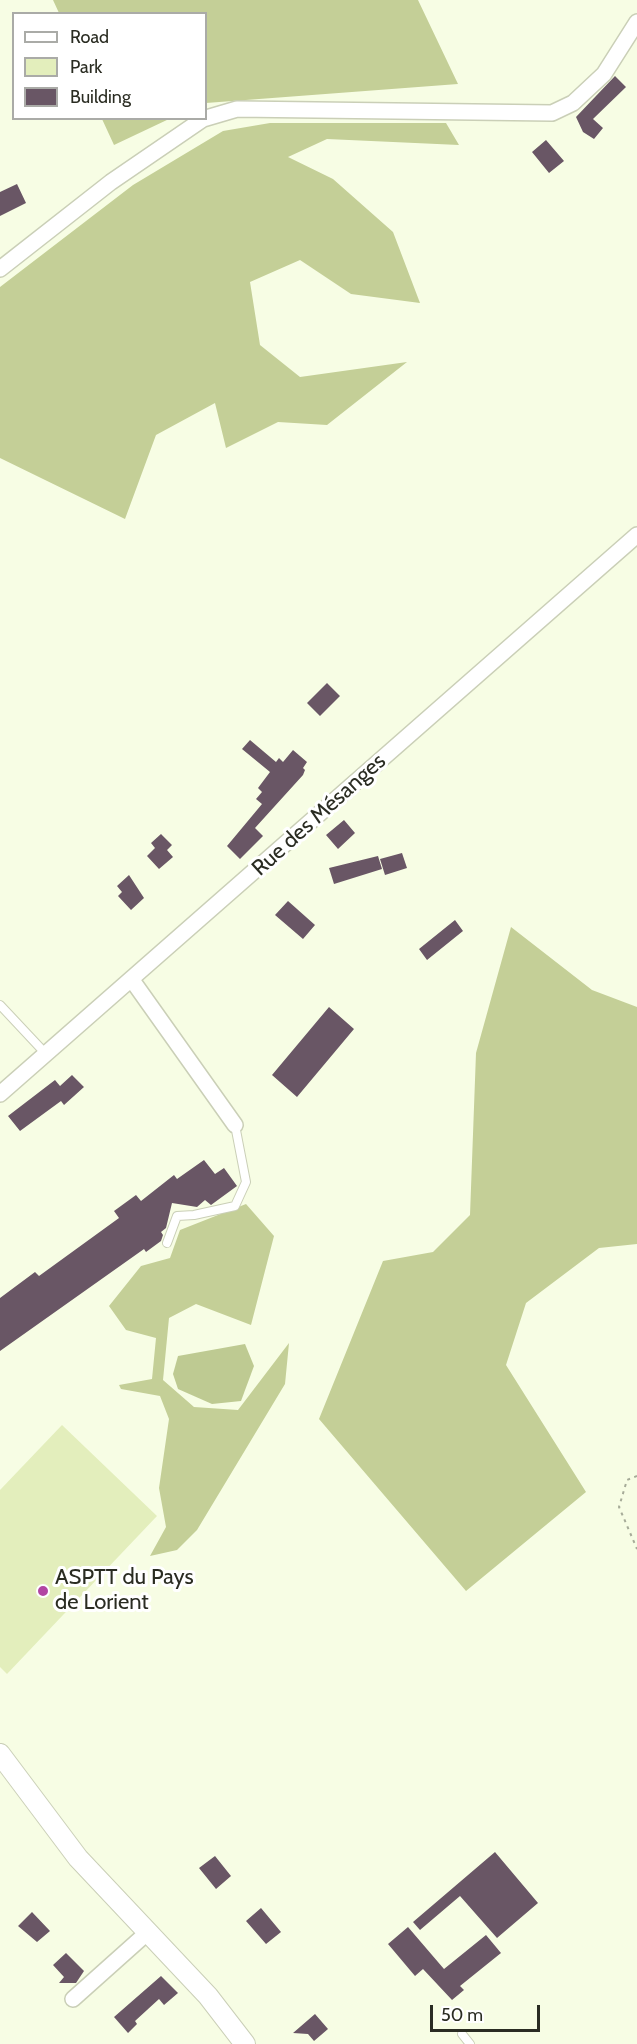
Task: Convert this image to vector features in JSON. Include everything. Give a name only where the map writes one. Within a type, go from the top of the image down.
[{"type":"street","points":[[207,118],[237,109],[552,113],[573,103],[604,74],[637,22]]},
{"type":"street","points":[[0,269],[111,182],[202,120]]},
{"type":"street","name":"Rue des Mésanges","points":[[0,1094],[637,535]]},
{"type":"street","points":[[132,980],[235,1125]]},
{"type":"street","points":[[0,1754],[44,1816],[78,1858],[208,1996],[245,2044]]},
{"type":"street","points":[[73,1999],[148,1932]]},
{"type":"lane","points":[[0,1005],[46,1054]]},
{"type":"lane","points":[[166,1243],[177,1216],[194,1215],[234,1206],[246,1182],[235,1125]]},
{"type":"lane","points":[[462,2034],[470,2044]]},
{"type":"path","points":[[637,1476],[627,1480],[620,1507],[637,1549]]},
{"type":"green space","name":"ASPTT du Pays de Lorient","points":[[62,1425],[157,1516],[7,1674],[0,1667],[0,1490]]},
{"type":"shaded area","points":[[53,0],[418,0],[458,84],[207,103],[207,12],[59,12]]},
{"type":"shaded area","points":[[102,120],[167,120],[114,145]]},
{"type":"shaded area","points":[[270,123],[446,123],[459,145],[327,139],[288,157],[333,179],[393,232],[420,303],[351,294],[300,260],[250,282],[260,345],[300,377],[407,362],[327,425],[278,422],[226,448],[215,403],[156,435],[125,519],[0,458],[0,287],[133,185],[223,131]]},
{"type":"shaded area","points":[[511,927],[592,990],[637,1007],[637,1244],[599,1248],[526,1303],[506,1365],[586,1492],[466,1591],[319,1419],[383,1261],[433,1252],[470,1215],[476,1053]]},
{"type":"shaded area","points":[[246,1204],[274,1236],[251,1325],[196,1304],[169,1318],[163,1380],[194,1407],[238,1410],[289,1343],[285,1384],[197,1530],[177,1550],[150,1556],[166,1527],[159,1488],[169,1419],[160,1396],[121,1389],[119,1385],[152,1379],[156,1338],[126,1330],[109,1306],[141,1266],[170,1258],[180,1230]]},
{"type":"shaded area","points":[[245,1344],[254,1366],[241,1401],[212,1404],[178,1389],[173,1374],[178,1356]]},
{"type":"building","points":[[615,76],[626,87],[593,119],[603,128],[594,139],[583,132],[576,117]]},
{"type":"building","points":[[546,140],[564,161],[549,173],[532,152]]},
{"type":"building","points":[[17,184],[26,203],[0,216],[0,192]]},
{"type":"building","points":[[327,683],[340,696],[320,716],[307,703]]},
{"type":"building","points":[[250,740],[276,762],[279,758],[283,762],[293,750],[307,762],[303,768],[305,770],[303,775],[255,828],[263,836],[240,859],[227,846],[262,804],[256,799],[262,792],[258,788],[270,772],[242,749]]},
{"type":"building","points":[[344,820],[355,833],[338,849],[326,835]]},
{"type":"building","points":[[161,834],[172,845],[167,850],[173,857],[159,869],[147,856],[155,848],[151,843]]},
{"type":"building","points":[[402,853],[407,868],[385,875],[380,859]]},
{"type":"building","points":[[378,856],[382,869],[334,884],[329,868]]},
{"type":"building","points":[[129,875],[144,898],[131,910],[118,896],[122,892],[117,886]]},
{"type":"building","points":[[288,901],[315,925],[303,939],[275,915]]},
{"type":"building","points":[[455,920],[463,931],[427,960],[419,949]]},
{"type":"building","points":[[329,1007],[354,1029],[297,1097],[272,1075]]},
{"type":"building","points":[[72,1075],[84,1087],[64,1105],[61,1101],[20,1131],[8,1116],[55,1080],[60,1086]]},
{"type":"building","points":[[204,1160],[215,1174],[224,1168],[237,1186],[211,1205],[205,1200],[197,1207],[172,1203],[166,1228],[161,1232],[163,1235],[161,1241],[146,1252],[144,1249],[0,1351],[0,1298],[35,1272],[39,1276],[119,1218],[114,1211],[136,1195],[141,1201],[174,1175],[177,1179]]},
{"type":"building","points":[[495,1852],[538,1903],[497,1938],[460,1896],[420,1930],[413,1922]]},
{"type":"building","points":[[215,1856],[231,1876],[216,1889],[199,1868]]},
{"type":"building","points":[[261,1908],[281,1932],[266,1944],[246,1921]]},
{"type":"building","points":[[32,1912],[50,1931],[37,1942],[18,1926]]},
{"type":"building","points":[[408,1927],[444,1969],[486,1935],[501,1953],[460,1986],[464,1990],[452,2000],[423,1969],[415,1976],[388,1944]]},
{"type":"building","points":[[66,1953],[84,1971],[76,1983],[59,1983],[64,1977],[53,1965]]},
{"type":"building","points":[[161,1976],[178,1993],[164,2005],[159,1999],[135,2021],[137,2024],[128,2033],[114,2017]]},
{"type":"building","points":[[315,2014],[328,2029],[314,2041],[308,2034],[293,2033]]},
{"type":"place","name":"ASPTT du Pays de Lorient","points":[[43,1591]]}]
